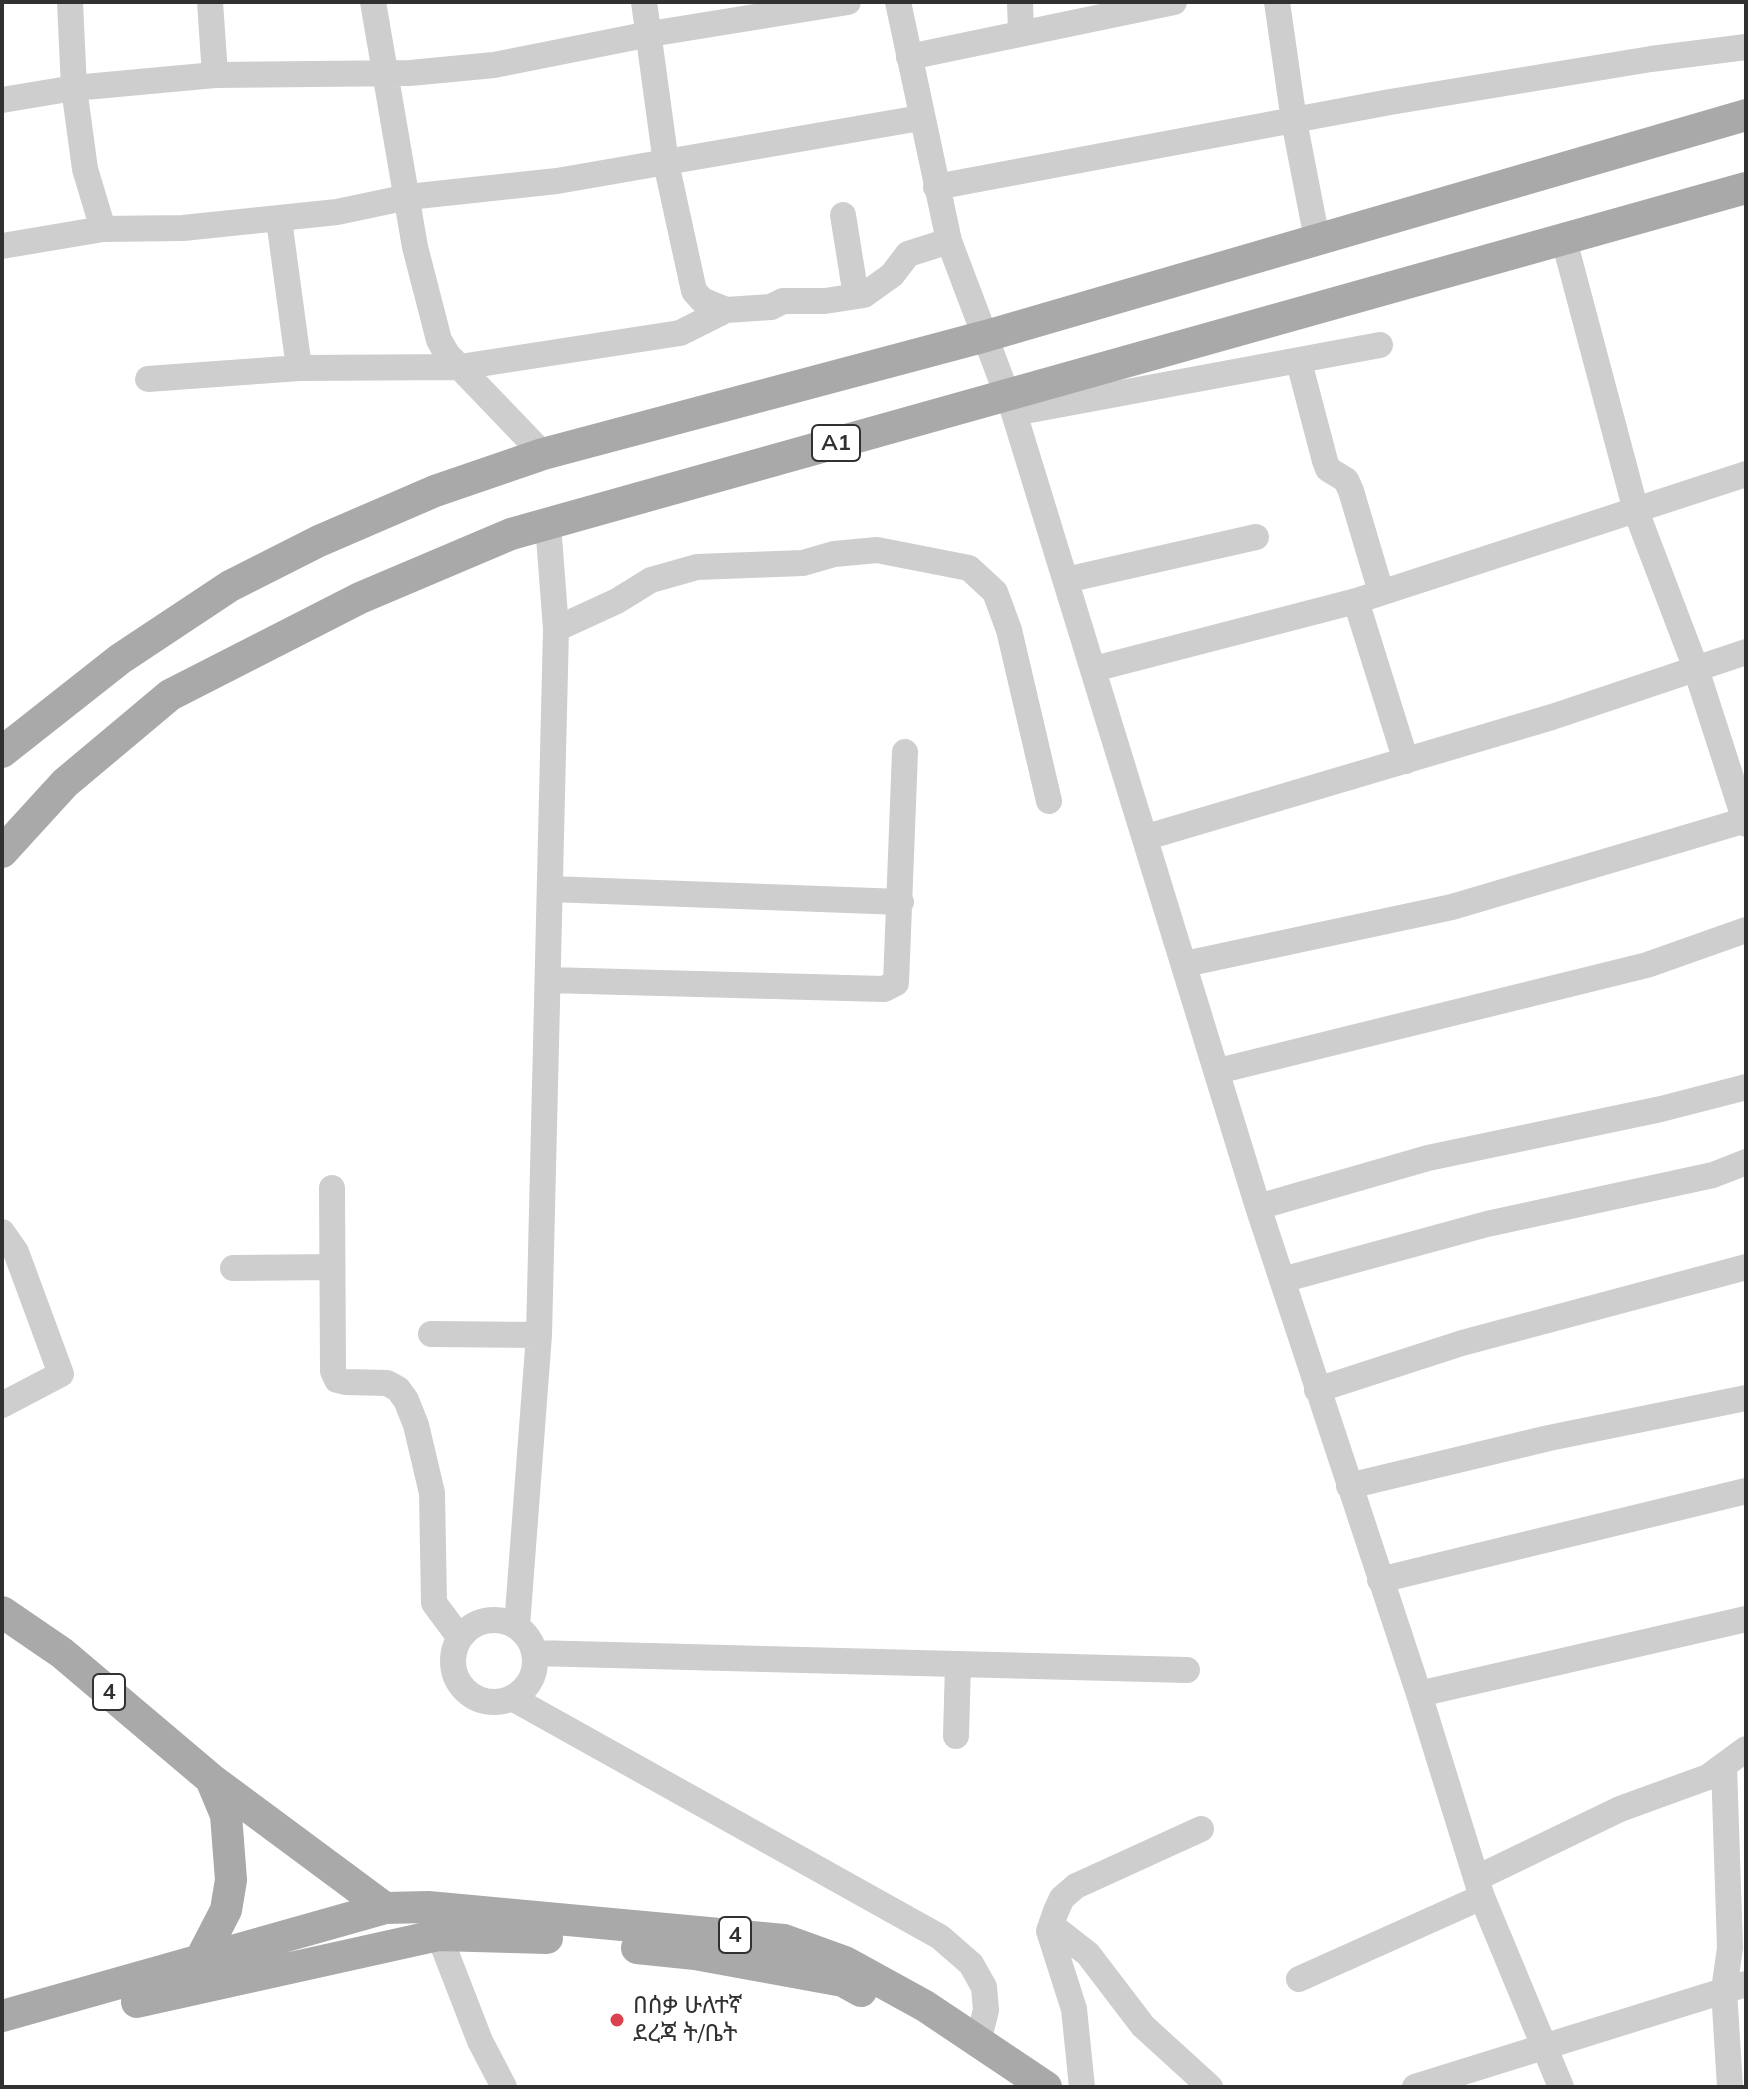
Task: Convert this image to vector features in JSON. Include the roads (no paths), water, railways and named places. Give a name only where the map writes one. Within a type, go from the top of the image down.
[{"type":"main road","points":[[2,752],[120,659],[230,586],[319,541],[435,491],[543,454],[986,336],[1746,115]]},
{"type":"main road","name":"A1","points":[[2,852],[65,783],[170,695],[360,598],[511,534],[1010,404],[1746,188]]},
{"type":"main road","name":"4","points":[[2,1612],[62,1653],[211,1779],[385,1908],[433,1921],[784,1940],[845,1962],[925,2006],[1046,2087]]},
{"type":"main road","points":[[182,1990],[202,1962],[226,1910],[231,1880],[226,1815],[211,1779]]},
{"type":"main road","points":[[2,2016],[385,1908]]},
{"type":"main road","points":[[2,2038],[433,1921],[532,1937],[695,1954],[843,1981],[974,2055],[1022,2087]]},
{"type":"street","points":[[70,2],[74,88],[85,169],[103,229]]},
{"type":"street","points":[[210,2],[215,75]]},
{"type":"street","points":[[373,2],[415,247],[439,340],[460,367],[543,454]]},
{"type":"street","points":[[644,2],[666,163],[694,291],[709,306],[726,310],[771,307],[783,301],[825,301],[856,296],[878,287],[908,254],[949,241]]},
{"type":"street","points":[[2,100],[74,88],[215,75],[424,72],[494,65],[650,34],[848,2]]},
{"type":"street","points":[[898,2],[920,118],[949,241],[1010,404],[1147,837],[1258,1207],[1480,1888],[1561,2087]]},
{"type":"street","points":[[1020,2],[1021,32]]},
{"type":"street","points":[[1277,2],[1294,121],[1317,239]]},
{"type":"street","points":[[909,57],[1160,3]]},
{"type":"street","points":[[936,187],[1651,59],[1746,47]]},
{"type":"street","points":[[2,246],[103,229],[183,228],[279,220],[408,197],[557,181],[920,118]]},
{"type":"street","points":[[843,215],[856,296]]},
{"type":"street","points":[[279,220],[299,368]]},
{"type":"street","points":[[1185,964],[1437,911],[1746,821],[1695,666],[1636,511],[1564,240]]},
{"type":"street","points":[[148,379],[299,368],[460,367],[680,333],[726,310]]},
{"type":"street","points":[[1010,404],[1299,362],[1380,345]]},
{"type":"street","points":[[1299,362],[1325,461],[1328,469],[1346,480],[1351,491],[1381,592]]},
{"type":"street","points":[[1094,669],[1356,601],[1746,474]]},
{"type":"street","points":[[517,1626],[539,1335],[556,629],[548,524]]},
{"type":"street","points":[[1066,580],[1256,537]]},
{"type":"street","points":[[556,629],[617,601],[651,580],[697,567],[803,563],[834,554],[877,550],[969,568],[995,592],[1009,630],[1049,801]]},
{"type":"street","points":[[1356,601],[1406,761]]},
{"type":"street","points":[[1147,837],[1552,717],[1695,666],[1746,652]]},
{"type":"street","points":[[548,980],[884,989],[896,983],[899,969],[905,752]]},
{"type":"street","points":[[550,889],[901,902]]},
{"type":"street","points":[[1218,1071],[1647,965],[1746,930]]},
{"type":"street","points":[[1258,1207],[1428,1158],[1661,1109],[1746,1087]]},
{"type":"street","points":[[1282,1280],[1487,1224],[1713,1175],[1746,1162]]},
{"type":"street","points":[[332,1188],[333,1371],[337,1380],[345,1382],[387,1383],[398,1389],[406,1400],[416,1425],[432,1493],[434,1603],[460,1638]]},
{"type":"street","points":[[2,1232],[16,1252],[61,1374],[3,1401]]},
{"type":"street","points":[[233,1268],[332,1267]]},
{"type":"street","points":[[1317,1390],[1462,1343],[1746,1267]]},
{"type":"street","points":[[431,1334],[539,1335]]},
{"type":"street","points":[[1349,1486],[1549,1438],[1746,1398]]},
{"type":"street","points":[[1380,1580],[1746,1491]]},
{"type":"street","points":[[1419,1694],[1746,1619]]},
{"type":"street","points":[[512,1698],[533,1674],[531,1642],[517,1626],[486,1620],[460,1638],[453,1658],[457,1679],[463,1688],[480,1700],[512,1698],[940,1937],[971,1964],[984,1987],[986,2010],[978,2042]]},
{"type":"street","points":[[534,1653],[1187,1670]]},
{"type":"street","points":[[956,1736],[958,1664]]},
{"type":"street","points":[[1299,1979],[1480,1888],[1620,1809],[1708,1777],[1746,1749]]},
{"type":"street","points":[[1724,1766],[1730,1948],[1735,1987],[1730,2087]]},
{"type":"street","points":[[1082,2087],[1074,2009],[1049,1931],[1062,1898],[1076,1886],[1201,1829]]},
{"type":"street","points":[[433,1921],[480,2041],[504,2087]]},
{"type":"street","points":[[1049,1931],[1060,1932],[1088,1954],[1143,2026],[1210,2087]]},
{"type":"street","points":[[1415,2087],[1735,1987]]},
{"type":"place","name":"በሰቃ ሁለተኛ ደረጃ ት/ቤት","points":[[617,2020]]}]
